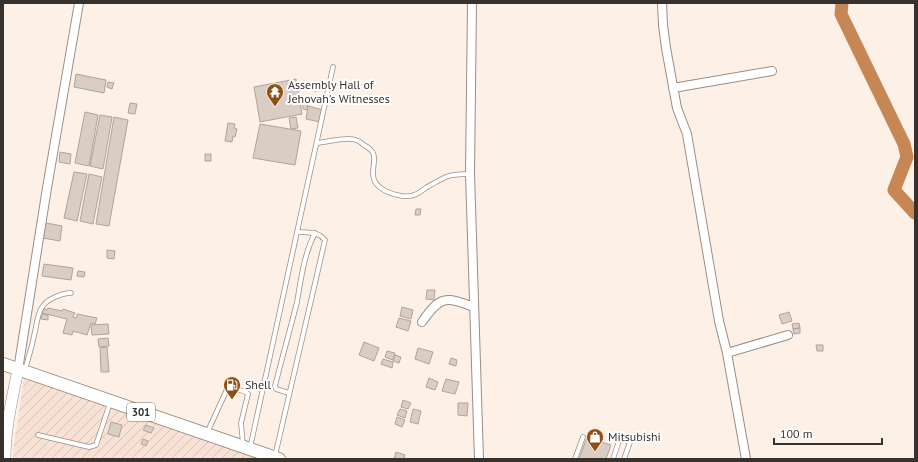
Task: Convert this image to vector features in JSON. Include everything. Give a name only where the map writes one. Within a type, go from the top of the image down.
[{"type":"main road","name":"301","points":[[3,364],[277,458]]},
{"type":"street","points":[[5,459],[7,429],[12,399],[22,371],[47,188],[79,3]]},
{"type":"street","points":[[472,3],[470,174],[479,459]]},
{"type":"street","points":[[662,3],[666,48],[677,108],[687,134],[719,321],[727,353],[746,459]]},
{"type":"street","points":[[674,88],[772,71]]},
{"type":"street","points":[[422,322],[434,307],[447,300],[453,300],[474,307]]},
{"type":"street","points":[[727,353],[788,335]]},
{"type":"lane","points":[[247,448],[298,232],[333,67]]},
{"type":"lane","points":[[317,143],[352,139],[369,147],[375,158],[374,180],[383,190],[400,196],[414,196],[430,185],[446,177],[470,174]]},
{"type":"lane","points":[[277,458],[289,393],[325,240],[315,233],[298,232]]},
{"type":"lane","points":[[289,393],[276,389],[275,386],[303,271],[315,233]]},
{"type":"lane","points":[[22,371],[34,337],[41,307],[47,301],[62,294],[71,293]]},
{"type":"lane","points":[[206,434],[228,387],[246,392],[248,394],[242,423],[247,448]]},
{"type":"lane","points":[[38,435],[89,448],[96,445],[111,401]]},
{"type":"lane","points":[[575,459],[583,437]]},
{"type":"lane","points":[[613,459],[620,438],[630,442],[624,459]]},
{"type":"shaded area","points":[[25,372],[276,459],[13,459],[13,450]]},
{"type":"building","points":[[76,74],[106,80],[104,93],[74,87]]},
{"type":"building","points":[[296,79],[302,114],[260,122],[254,87]]},
{"type":"building","points":[[324,81],[325,90],[314,91],[313,82]]},
{"type":"building","points":[[108,82],[114,83],[112,89],[107,87]]},
{"type":"building","points":[[302,101],[308,102],[307,110],[303,109]]},
{"type":"building","points":[[130,103],[137,104],[135,114],[128,113]]},
{"type":"building","points":[[308,106],[323,110],[320,122],[306,119]]},
{"type":"building","points":[[85,112],[98,115],[89,166],[75,163]]},
{"type":"building","points":[[100,115],[112,117],[103,169],[90,166]]},
{"type":"building","points":[[114,117],[128,120],[109,226],[96,224]]},
{"type":"building","points":[[296,117],[298,128],[291,129],[289,118]]},
{"type":"building","points":[[228,123],[235,124],[234,128],[237,129],[235,137],[233,136],[232,142],[225,141]]},
{"type":"building","points":[[260,124],[301,131],[295,165],[253,158]]},
{"type":"building","points":[[60,152],[71,154],[70,164],[59,162]]},
{"type":"building","points":[[205,154],[211,154],[211,161],[205,161]]},
{"type":"building","points":[[74,172],[87,174],[77,221],[64,218]]},
{"type":"building","points":[[89,174],[102,177],[93,224],[80,221]]},
{"type":"building","points":[[416,209],[421,209],[420,215],[415,215]]},
{"type":"building","points":[[46,223],[62,226],[60,241],[43,238]]},
{"type":"building","points":[[107,250],[115,251],[114,259],[107,258]]},
{"type":"building","points":[[44,264],[73,268],[71,280],[42,276]]},
{"type":"building","points":[[78,271],[85,272],[84,277],[77,276]]},
{"type":"building","points":[[427,290],[435,290],[434,300],[426,299]]},
{"type":"building","points":[[402,307],[413,310],[411,319],[400,316]]},
{"type":"building","points":[[43,308],[47,310],[48,308],[62,311],[63,309],[75,313],[73,317],[77,318],[77,314],[97,318],[95,324],[91,323],[87,335],[73,331],[72,335],[63,333],[67,319],[42,313]]},
{"type":"building","points":[[789,312],[792,321],[782,324],[779,315]]},
{"type":"building","points":[[42,314],[48,315],[48,320],[41,319]]},
{"type":"building","points":[[399,318],[411,321],[408,331],[396,327]]},
{"type":"building","points":[[799,323],[800,328],[793,329],[792,324]]},
{"type":"building","points":[[108,324],[109,334],[92,335],[91,325]]},
{"type":"building","points":[[800,328],[800,333],[794,334],[793,329]]},
{"type":"building","points":[[108,338],[109,346],[99,347],[98,339]]},
{"type":"building","points":[[364,342],[379,348],[374,361],[359,355]]},
{"type":"building","points":[[816,345],[823,345],[823,351],[817,351]]},
{"type":"building","points":[[107,347],[109,372],[101,372],[100,348]]},
{"type":"building","points":[[418,348],[433,352],[429,364],[415,359]]},
{"type":"building","points":[[387,351],[395,353],[393,360],[385,357]]},
{"type":"building","points":[[395,355],[401,357],[399,363],[393,361]]},
{"type":"building","points":[[451,358],[457,360],[456,366],[449,364]]},
{"type":"building","points":[[383,359],[393,362],[392,368],[381,364]]},
{"type":"building","points":[[429,378],[438,382],[435,390],[426,387]]},
{"type":"building","points":[[446,379],[459,382],[455,394],[442,391]]},
{"type":"building","points":[[403,400],[411,403],[408,409],[401,407]]},
{"type":"building","points":[[458,403],[468,403],[467,416],[458,415]]},
{"type":"building","points":[[400,409],[407,411],[405,418],[397,415]]},
{"type":"building","points":[[413,409],[421,411],[418,424],[410,422]]},
{"type":"building","points":[[397,417],[405,420],[402,427],[395,424]]},
{"type":"building","points":[[111,422],[122,425],[119,437],[108,434]]},
{"type":"building","points":[[146,425],[154,428],[151,433],[143,430]]},
{"type":"building","name":"Mitsubishi","points":[[587,437],[611,445],[606,459],[579,459]]},
{"type":"building","points":[[143,439],[148,441],[146,446],[141,444]]},
{"type":"building","points":[[396,452],[405,455],[404,459],[394,459]]},
{"type":"waterway","points":[[842,3],[841,14],[904,144],[907,157],[894,190],[915,213]]},
{"type":"place","name":"Assembly Hall of Jehovah's Witnesses","points":[[275,107]]},
{"type":"place","name":"Shell","points":[[232,400]]},
{"type":"place","name":"Mitsubishi","points":[[595,452]]}]
